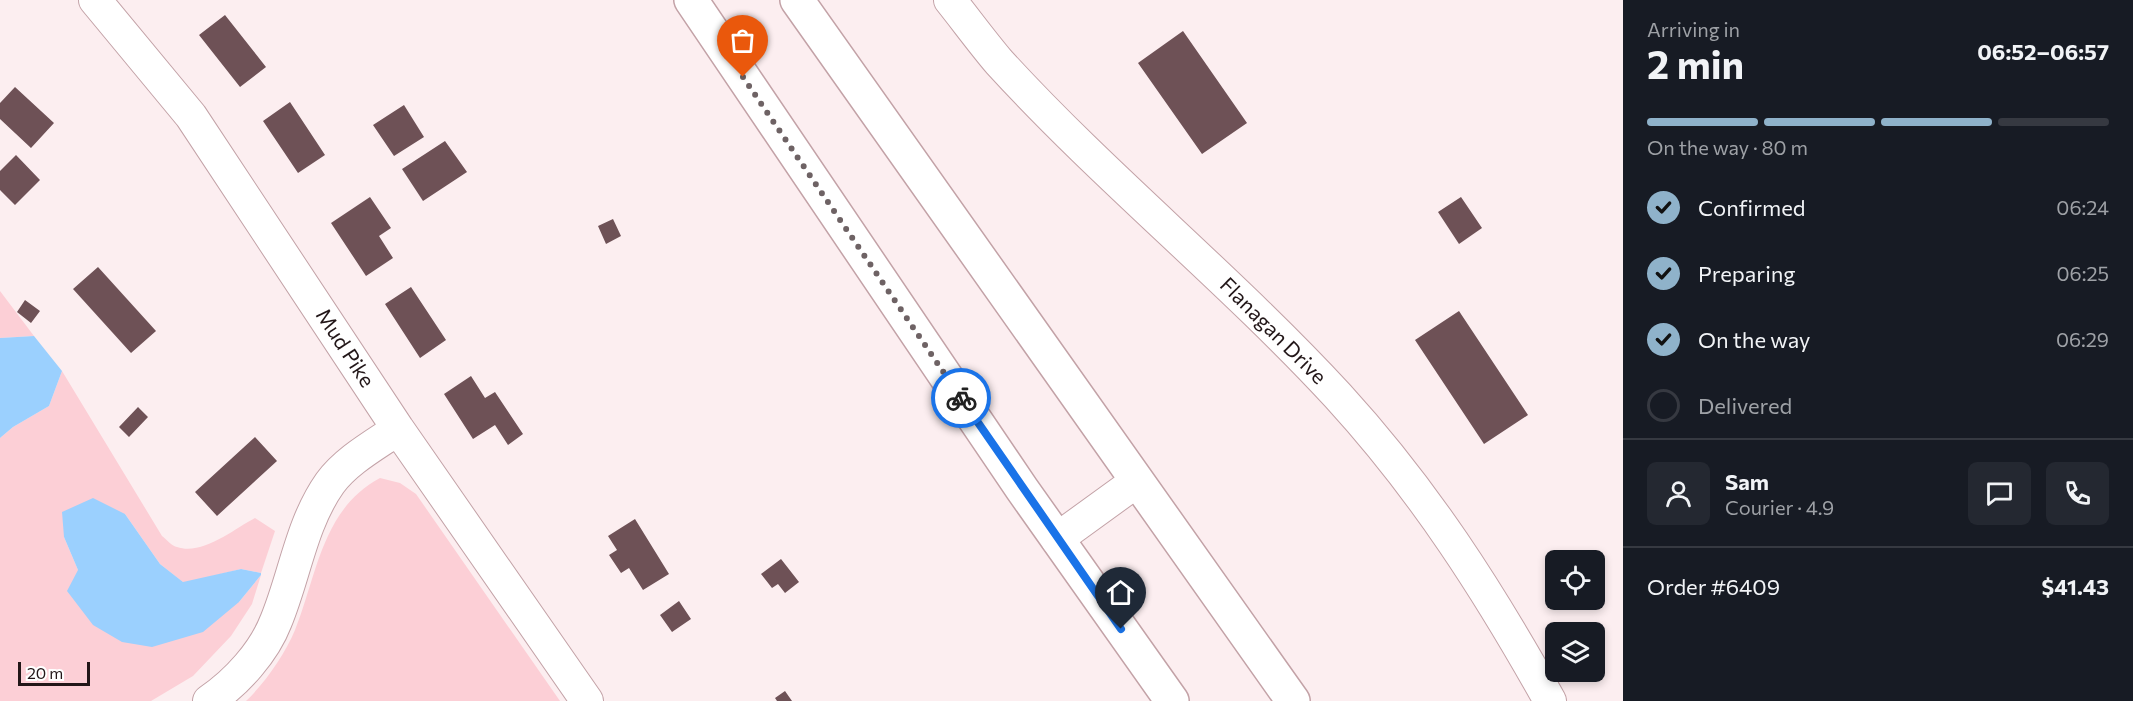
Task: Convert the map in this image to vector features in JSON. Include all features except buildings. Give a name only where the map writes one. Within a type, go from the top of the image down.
[{"type":"highway","points":[[691,0],[1057,538],[1172,701]]},
{"type":"highway","points":[[797,0],[1293,701]]},
{"type":"street","name":"Mud Pike","points":[[95,0],[191,116],[398,429],[587,701]]},
{"type":"street","name":"Flanagan Drive","points":[[950,0],[998,60],[1066,131],[1188,246],[1337,395],[1392,459],[1455,542],[1509,628],[1550,701]]},
{"type":"street","points":[[209,701],[239,675],[262,649],[277,620],[294,561],[309,523],[330,483],[353,460],[398,429]]},
{"type":"street","points":[[1057,538],[1137,481]]},
{"type":"shaded area","points":[[0,291],[34,336],[0,338]]},
{"type":"shaded area","points":[[62,371],[162,536],[171,544],[187,549],[207,545],[255,518],[275,531],[261,573],[241,569],[184,583],[160,564],[125,514],[64,537],[78,570],[239,602],[261,575],[252,604],[231,636],[193,676],[151,701],[0,701],[0,438],[13,427],[49,406]]},
{"type":"shaded area","points":[[380,478],[400,483],[416,494],[560,701],[246,701],[267,677],[291,639],[333,525],[345,507],[361,491]]},
{"type":"water","points":[[34,336],[62,371],[49,406],[13,427],[0,438],[0,338]]},
{"type":"water","points":[[93,498],[125,514],[160,564],[183,582],[241,569],[261,573],[261,575],[239,602],[203,632],[152,647],[122,642],[93,625],[67,591],[78,570],[64,537],[62,512]]},
{"type":"way so far","points":[[743,77],[961,398]]},
{"type":"route","points":[[961,398],[1121,629]]}]
